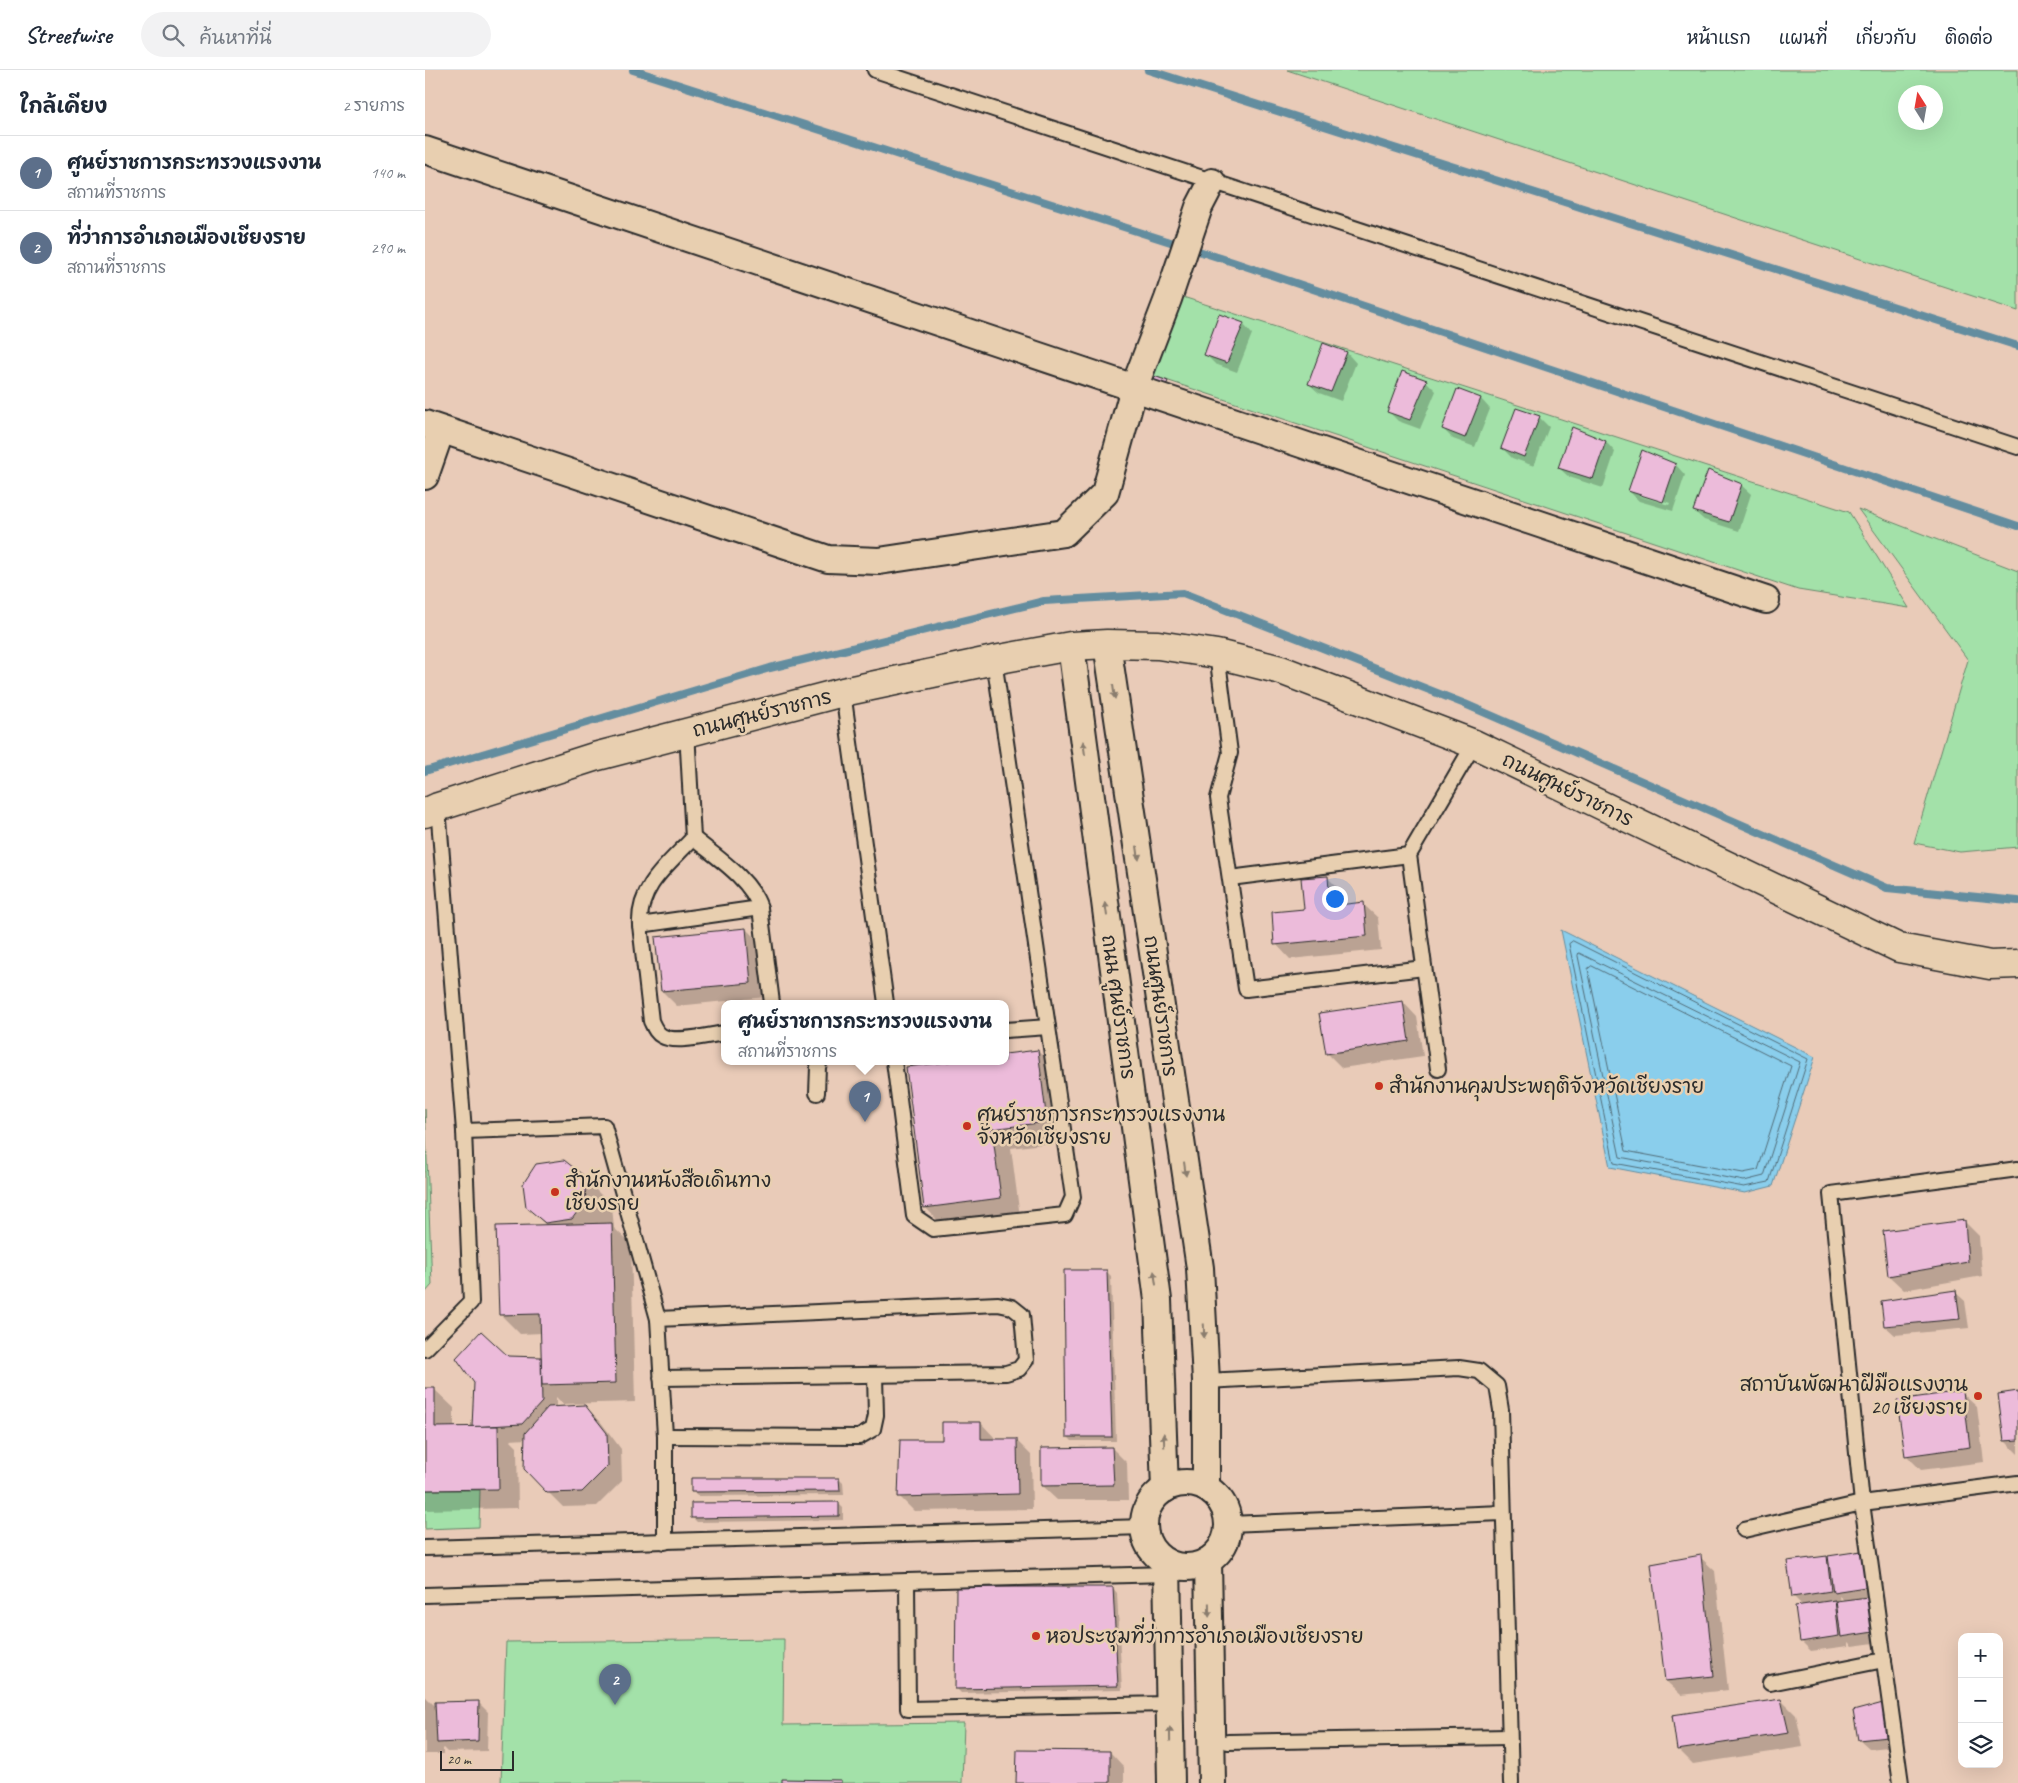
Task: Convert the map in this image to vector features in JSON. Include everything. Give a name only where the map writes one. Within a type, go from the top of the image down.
[{"type":"street","points":[[425,150],[1766,600]]},
{"type":"street","points":[[425,476],[433,427],[828,559],[879,561],[1064,533],[1105,493],[1134,388],[1168,299],[1199,207],[1212,182]]},
{"type":"street","name":"ถนนศูนย์ราชการ","points":[[1107,644],[1200,1268],[1207,1488]]},
{"type":"street","name":"ถนนศูนย์ราชการ","points":[[432,810],[594,757],[687,731],[843,692],[994,660],[1071,646],[1107,644],[1158,645],[1217,654],[1281,670],[1474,744],[1899,948],[1990,965],[2018,964]]},
{"type":"street","name":"ถนน ศูนย์ราชการ","points":[[1071,646],[1158,1300],[1165,1489]]},
{"type":"street","points":[[1168,1569],[1195,1566],[1209,1561],[1219,1551],[1226,1538],[1229,1524],[1225,1510],[1218,1497],[1207,1488],[1193,1483],[1179,1484],[1165,1489],[1149,1505],[1145,1516],[1146,1538],[1151,1548],[1168,1569],[1171,1783]]},
{"type":"street","points":[[1209,1561],[1212,1783]]},
{"type":"lane","points":[[875,70],[2018,447]]},
{"type":"lane","points":[[1217,654],[1230,752],[1218,798],[1246,989],[1424,968]]},
{"type":"lane","points":[[895,1065],[914,1216],[933,1229],[1065,1215],[1073,1197],[994,660]]},
{"type":"lane","points":[[843,692],[886,1000]]},
{"type":"lane","points":[[687,731],[693,838],[650,885],[644,895],[640,925],[651,1021],[657,1032],[669,1039],[682,1040],[721,1034]]},
{"type":"lane","points":[[1438,1069],[1409,855],[1474,744]]},
{"type":"lane","points":[[425,1349],[471,1302],[464,1130],[432,810]]},
{"type":"lane","points":[[693,838],[753,889],[761,908],[772,1000]]},
{"type":"lane","points":[[1230,878],[1409,855]]},
{"type":"lane","points":[[640,925],[761,908]]},
{"type":"lane","points":[[1009,1030],[1048,1027]]},
{"type":"lane","points":[[817,1094],[819,1065]]},
{"type":"lane","points":[[464,1130],[603,1126],[658,1319],[665,1436],[665,1542]]},
{"type":"lane","points":[[1901,1783],[1862,1503],[1831,1194],[2018,1169]]},
{"type":"lane","points":[[658,1319],[997,1304],[1012,1307],[1022,1315],[1026,1360],[1019,1369],[1006,1373],[661,1378]]},
{"type":"lane","points":[[1205,1381],[1459,1368],[1479,1371],[1497,1386],[1501,1410],[1511,1783]]},
{"type":"lane","points":[[665,1436],[859,1437],[873,1429],[876,1415],[875,1376]]},
{"type":"lane","points":[[1744,1530],[1862,1503],[2018,1483]]},
{"type":"lane","points":[[1229,1524],[1503,1512]]},
{"type":"lane","points":[[425,1548],[1144,1527]]},
{"type":"lane","points":[[425,1595],[907,1581],[1168,1569]]},
{"type":"lane","points":[[907,1581],[908,1709],[1170,1704]]},
{"type":"lane","points":[[1770,1682],[1884,1660]]},
{"type":"lane","points":[[1228,1742],[1509,1737]]},
{"type":"green space","points":[[1287,70],[2018,70],[2018,311]]},
{"type":"green space","points":[[1183,297],[1849,512],[1909,608],[1798,590],[1151,375]]},
{"type":"green space","points":[[1858,509],[2018,571],[2018,847],[1960,852],[1914,843],[1968,660]]},
{"type":"green space","points":[[425,1108],[432,1285],[425,1293]]},
{"type":"green space","points":[[425,1490],[480,1490],[479,1527],[425,1529]]},
{"type":"green space","points":[[784,1639],[783,1725],[964,1723],[962,1783],[501,1783],[506,1642]]},
{"type":"water","points":[[1561,930],[1815,1057],[1773,1186],[1745,1193],[1610,1167]]},
{"type":"building","points":[[1219,314],[1244,323],[1227,363],[1204,355]]},
{"type":"building","points":[[1323,343],[1347,352],[1331,392],[1308,384]]},
{"type":"building","points":[[1402,371],[1427,380],[1410,420],[1387,412]]},
{"type":"building","points":[[1151,375],[1168,381],[1164,390],[1147,384]]},
{"type":"building","points":[[1457,389],[1481,398],[1465,438],[1442,429]]},
{"type":"building","points":[[1516,408],[1540,416],[1524,457],[1501,448]]},
{"type":"building","points":[[1572,427],[1606,441],[1593,479],[1558,468]]},
{"type":"building","points":[[1642,450],[1676,464],[1663,502],[1628,491]]},
{"type":"building","points":[[1708,470],[1742,484],[1729,522],[1693,511]]},
{"type":"building","points":[[1328,876],[1330,906],[1364,902],[1367,936],[1274,945],[1272,912],[1304,909],[1301,878]]},
{"type":"building","points":[[746,928],[751,983],[661,991],[655,937]]},
{"type":"building","points":[[1403,1001],[1409,1041],[1326,1054],[1319,1013]]},
{"type":"building","name":"ศูนย์ราชการกระทรวงแรงงาน จังหวัดเชียงราย","points":[[1038,1050],[1047,1122],[992,1129],[1001,1198],[924,1208],[906,1067],[922,1065],[1009,1065],[1009,1054]]},
{"type":"building","name":"สำนักงานหนังสือเดินทาง เชียงราย","points":[[564,1160],[584,1176],[586,1200],[572,1219],[545,1223],[526,1207],[523,1184],[536,1164]]},
{"type":"building","points":[[1965,1220],[1968,1262],[1888,1276],[1883,1231]]},
{"type":"building","points":[[612,1223],[616,1383],[542,1385],[540,1314],[499,1315],[496,1226]]},
{"type":"building","points":[[1064,1270],[1107,1270],[1112,1437],[1066,1437]]},
{"type":"building","points":[[1956,1290],[1960,1319],[1884,1326],[1881,1301]]},
{"type":"building","points":[[481,1331],[508,1356],[541,1357],[542,1402],[522,1424],[472,1427],[474,1383],[456,1358]]},
{"type":"building","points":[[425,1388],[435,1388],[435,1427],[498,1426],[499,1489],[425,1490]]},
{"type":"building","points":[[1963,1391],[1970,1447],[1905,1456],[1897,1400]]},
{"type":"building","points":[[2018,1391],[2018,1440],[2004,1441],[1998,1394]]},
{"type":"building","points":[[585,1405],[607,1433],[608,1466],[582,1492],[547,1493],[524,1469],[525,1433],[548,1407]]},
{"type":"building","points":[[942,1422],[981,1422],[981,1439],[1017,1439],[1018,1494],[898,1497],[900,1440],[942,1440]]},
{"type":"building","points":[[1112,1447],[1114,1485],[1041,1486],[1041,1448]]},
{"type":"building","points":[[691,1478],[839,1478],[840,1491],[691,1492]]},
{"type":"building","points":[[839,1502],[839,1516],[691,1518],[691,1503]]},
{"type":"building","points":[[1868,1550],[1872,1586],[1833,1592],[1828,1556]]},
{"type":"building","points":[[1701,1555],[1714,1676],[1665,1681],[1651,1564]]},
{"type":"building","points":[[1827,1556],[1831,1591],[1792,1597],[1787,1561]]},
{"type":"building","name":"หอประชุมที่ว่าการอำเภอเมืองเชียงราย","points":[[956,1587],[1113,1587],[1118,1686],[955,1689]]},
{"type":"building","points":[[1876,1596],[1880,1631],[1841,1637],[1836,1601]]},
{"type":"building","points":[[1835,1600],[1839,1636],[1800,1642],[1795,1606]]},
{"type":"building","points":[[1781,1699],[1789,1733],[1677,1750],[1672,1715]]},
{"type":"building","points":[[479,1701],[478,1741],[437,1743],[435,1702]]},
{"type":"building","points":[[1883,1703],[1888,1737],[1858,1740],[1853,1711]]},
{"type":"building","points":[[1017,1750],[1110,1751],[1110,1783],[1016,1783]]},
{"type":"building","points":[[782,1779],[841,1780],[841,1783],[782,1783]]},
{"type":"waterway","points":[[633,70],[1233,262],[2018,526]]},
{"type":"waterway","points":[[1148,70],[2018,346]]},
{"type":"waterway","points":[[425,771],[770,668],[1044,601],[1183,593],[1465,704],[1887,888],[2018,901]]},
{"type":"place","name":"สำนักงานคุมประพฤติจังหวัดเชียงราย","points":[[1379,1086]]},
{"type":"place","name":"ศูนย์ราชการกระทรวงแรงงาน","points":[[865,1122]]},
{"type":"place","name":"ศูนย์ราชการกระทรวงแรงงาน จังหวัดเชียงราย","points":[[967,1126]]},
{"type":"place","name":"สำนักงานหนังสือเดินทาง เชียงราย","points":[[555,1192]]},
{"type":"place","name":"สถาบันพัฒนาฝีมือแรงงาน 20 เชียงราย","points":[[1978,1396]]},
{"type":"place","name":"หอประชุมที่ว่าการอำเภอเมืองเชียงราย","points":[[1036,1636]]},
{"type":"place","name":"ที่ว่าการอำเภอเมืองเชียงราย","points":[[615,1705]]}]
